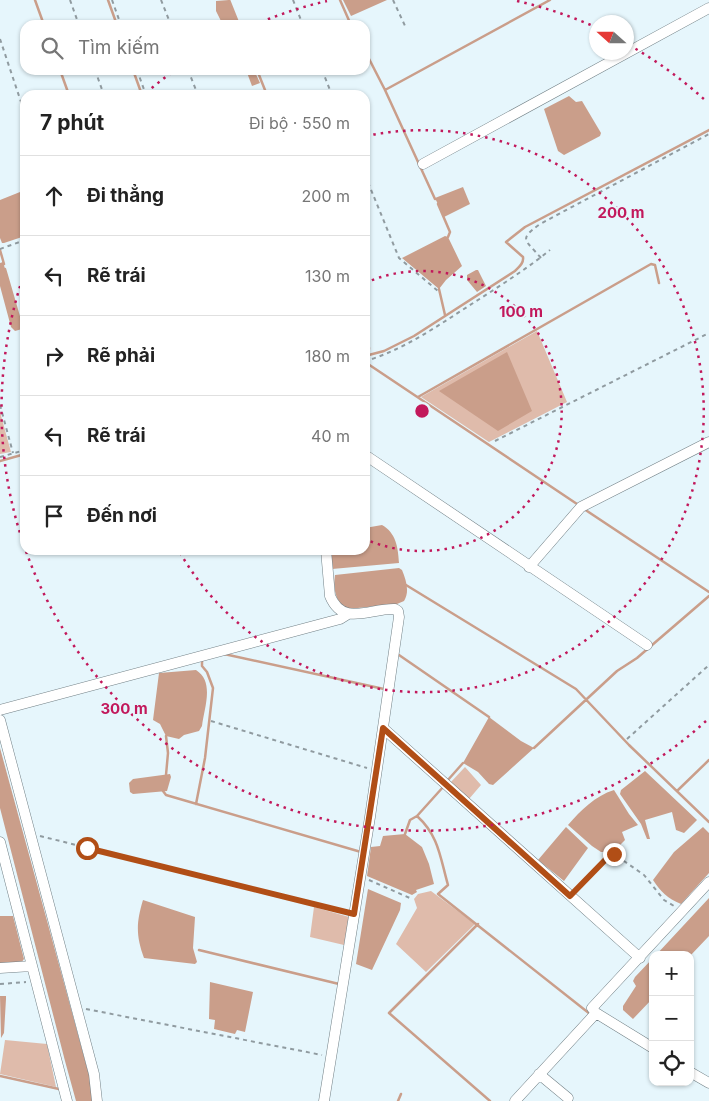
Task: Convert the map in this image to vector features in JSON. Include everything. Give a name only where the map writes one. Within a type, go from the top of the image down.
[{"type":"street","points":[[423,164],[709,8]]},
{"type":"street","points":[[529,567],[581,507],[709,442]]},
{"type":"street","points":[[370,457],[529,567],[647,645]]},
{"type":"street","points":[[326,555],[330,596],[340,611],[348,614]]},
{"type":"street","points":[[0,710],[330,621],[348,614],[392,609],[398,611],[399,617],[377,771],[324,1101]]},
{"type":"street","points":[[0,720],[94,1074],[96,1101]]},
{"type":"street","points":[[383,728],[640,958]]},
{"type":"street","points":[[0,842],[1,853],[67,1101]]},
{"type":"street","points":[[649,1046],[596,1013],[592,1008],[709,882]]},
{"type":"street","points":[[0,968],[32,966]]},
{"type":"street","points":[[515,1101],[596,1013]]},
{"type":"street","points":[[539,1074],[568,1098]]},
{"type":"street","points":[[694,1074],[709,1083]]},
{"type":"path","points":[[70,0],[77,20]]},
{"type":"path","points":[[112,0],[119,20]]},
{"type":"path","points":[[161,0],[169,20]]},
{"type":"path","points":[[293,0],[302,20]]},
{"type":"path","points":[[393,0],[406,28]]},
{"type":"path","points":[[0,40],[20,99]]},
{"type":"path","points":[[97,75],[102,90]]},
{"type":"path","points":[[139,75],[144,90]]},
{"type":"path","points":[[190,75],[196,90]]},
{"type":"path","points":[[324,75],[330,90]]},
{"type":"path","points":[[540,258],[526,241],[525,237],[540,224],[709,134]]},
{"type":"path","points":[[370,187],[399,258],[438,291]]},
{"type":"path","points":[[0,249],[20,242]]},
{"type":"path","points":[[372,359],[390,353],[416,339],[514,277],[550,250]]},
{"type":"path","points":[[495,441],[709,332]]},
{"type":"path","points":[[0,405],[13,453]]},
{"type":"path","points":[[0,457],[20,451]]},
{"type":"path","points":[[627,739],[709,665]]},
{"type":"path","points":[[211,721],[377,771]]},
{"type":"path","points":[[30,834],[354,914]]},
{"type":"path","points":[[570,896],[610,855],[614,854],[644,875],[664,900],[683,911]]},
{"type":"path","points":[[360,876],[412,899]]},
{"type":"path","points":[[0,984],[36,981]]},
{"type":"path","points":[[76,1006],[331,1057]]},
{"type":"shaded area","points":[[229,0],[237,20],[220,20],[216,11],[216,1]]},
{"type":"shaded area","points":[[343,0],[387,0],[351,16]]},
{"type":"shaded area","points":[[248,75],[256,75],[260,83],[252,86]]},
{"type":"shaded area","points":[[569,96],[576,102],[582,101],[601,133],[600,136],[564,155],[558,151],[544,109]]},
{"type":"shaded area","points":[[463,187],[470,204],[444,217],[435,198]]},
{"type":"shaded area","points":[[20,192],[20,238],[4,243],[2,243],[0,238],[0,200]]},
{"type":"shaded area","points":[[445,236],[448,237],[462,266],[439,289],[402,258]]},
{"type":"shaded area","points":[[3,262],[20,319],[20,330],[15,331],[11,327],[0,286],[0,263]]},
{"type":"shaded area","points":[[478,270],[486,286],[477,292],[467,280],[467,275]]},
{"type":"shaded area","points":[[537,331],[567,402],[489,442],[421,397]]},
{"type":"shaded area","points":[[507,352],[532,411],[498,431],[439,391]]},
{"type":"shaded area","points":[[0,412],[11,452],[0,454]]},
{"type":"shaded area","points":[[382,525],[387,528],[395,541],[399,563],[332,569],[331,555],[370,555],[370,527]]},
{"type":"shaded area","points":[[399,568],[402,570],[407,586],[404,601],[397,604],[348,609],[340,603],[334,585],[335,575]]},
{"type":"shaded area","points":[[196,670],[202,675],[207,688],[202,726],[199,731],[184,735],[179,739],[166,736],[160,724],[153,720],[159,673]]},
{"type":"shaded area","points":[[489,717],[521,741],[534,748],[493,785],[489,784],[478,772],[463,763]]},
{"type":"shaded area","points":[[0,748],[92,1086],[93,1101],[76,1101],[65,1061],[0,808]]},
{"type":"shaded area","points":[[465,767],[481,785],[469,799],[450,783]]},
{"type":"shaded area","points":[[645,771],[697,820],[684,833],[676,830],[672,812],[645,820],[650,839],[647,839],[641,824],[620,794],[621,790]]},
{"type":"shaded area","points":[[170,774],[171,777],[167,791],[133,794],[130,792],[129,783],[133,779]]},
{"type":"shaded area","points":[[614,790],[638,825],[622,832],[625,840],[613,852],[601,852],[568,825],[589,804]]},
{"type":"shaded area","points":[[566,827],[588,848],[564,881],[538,860]]},
{"type":"shaded area","points":[[703,827],[709,833],[709,873],[681,904],[665,894],[653,880],[674,852]]},
{"type":"shaded area","points":[[405,834],[422,847],[434,884],[416,890],[417,892],[412,895],[367,876],[371,847],[380,846],[383,836]]},
{"type":"shaded area","points":[[368,889],[401,903],[400,910],[372,970],[356,964]]},
{"type":"shaded area","points":[[431,891],[475,924],[426,972],[396,944],[417,908],[414,899],[418,894]]},
{"type":"shaded area","points":[[709,898],[709,936],[694,952],[660,951]]},
{"type":"shaded area","points":[[143,900],[195,917],[193,948],[197,962],[195,964],[144,958],[139,943],[138,929]]},
{"type":"shaded area","points":[[314,907],[349,917],[344,945],[310,937]]},
{"type":"shaded area","points":[[0,916],[13,916],[24,959],[21,963],[0,964]]},
{"type":"shaded area","points":[[649,962],[649,1002],[633,1019],[623,1010],[623,1006],[636,986],[633,981]]},
{"type":"shaded area","points":[[210,982],[253,992],[245,1032],[237,1030],[235,1034],[214,1029],[215,1020],[209,1019]]},
{"type":"shaded area","points":[[0,996],[6,996],[4,1033],[1,1038]]},
{"type":"shaded area","points":[[5,1040],[47,1044],[56,1087],[0,1074]]},
{"type":"waterway","points":[[35,0],[42,20]]},
{"type":"waterway","points":[[108,0],[115,20]]},
{"type":"waterway","points":[[229,0],[237,20]]},
{"type":"waterway","points":[[340,0],[349,20]]},
{"type":"waterway","points":[[385,90],[550,0]]},
{"type":"waterway","points":[[370,61],[435,199]]},
{"type":"waterway","points":[[62,75],[67,90]]},
{"type":"waterway","points":[[135,75],[140,90]]},
{"type":"waterway","points":[[259,75],[265,90]]},
{"type":"waterway","points":[[370,355],[384,351],[414,336],[515,271],[522,263],[523,257],[506,242],[525,227],[709,130]]},
{"type":"waterway","points":[[438,204],[450,232],[448,237]]},
{"type":"waterway","points":[[0,250],[4,264]]},
{"type":"waterway","points":[[418,397],[651,264],[655,265],[659,283]]},
{"type":"waterway","points":[[5,269],[20,321]]},
{"type":"waterway","points":[[439,289],[445,315]]},
{"type":"waterway","points":[[370,365],[580,506]]},
{"type":"waterway","points":[[0,461],[20,455]]},
{"type":"waterway","points":[[584,509],[709,592]]},
{"type":"waterway","points":[[406,585],[576,689],[629,745],[709,822]]},
{"type":"waterway","points":[[534,748],[617,671],[637,658],[709,596]]},
{"type":"waterway","points":[[224,654],[384,689]]},
{"type":"waterway","points":[[399,655],[489,717]]},
{"type":"waterway","points":[[196,804],[205,758],[213,688],[207,672],[202,666],[202,659]]},
{"type":"waterway","points":[[166,736],[168,753],[166,775]]},
{"type":"waterway","points":[[677,791],[709,760]]},
{"type":"waterway","points":[[447,781],[463,763]]},
{"type":"waterway","points":[[405,834],[410,820],[417,816],[444,786]]},
{"type":"waterway","points":[[163,791],[166,795],[361,852]]},
{"type":"waterway","points":[[417,816],[430,831],[434,839],[448,885],[438,894],[590,1014]]},
{"type":"waterway","points":[[478,924],[389,1013],[490,1101]]},
{"type":"waterway","points":[[199,950],[339,984]]},
{"type":"waterway","points":[[0,1076],[59,1089]]},
{"type":"waterway","points":[[398,1101],[401,1094]]},
{"type":"route","points":[[87,848],[354,914],[383,728],[570,896],[610,855],[614,854]]}]
